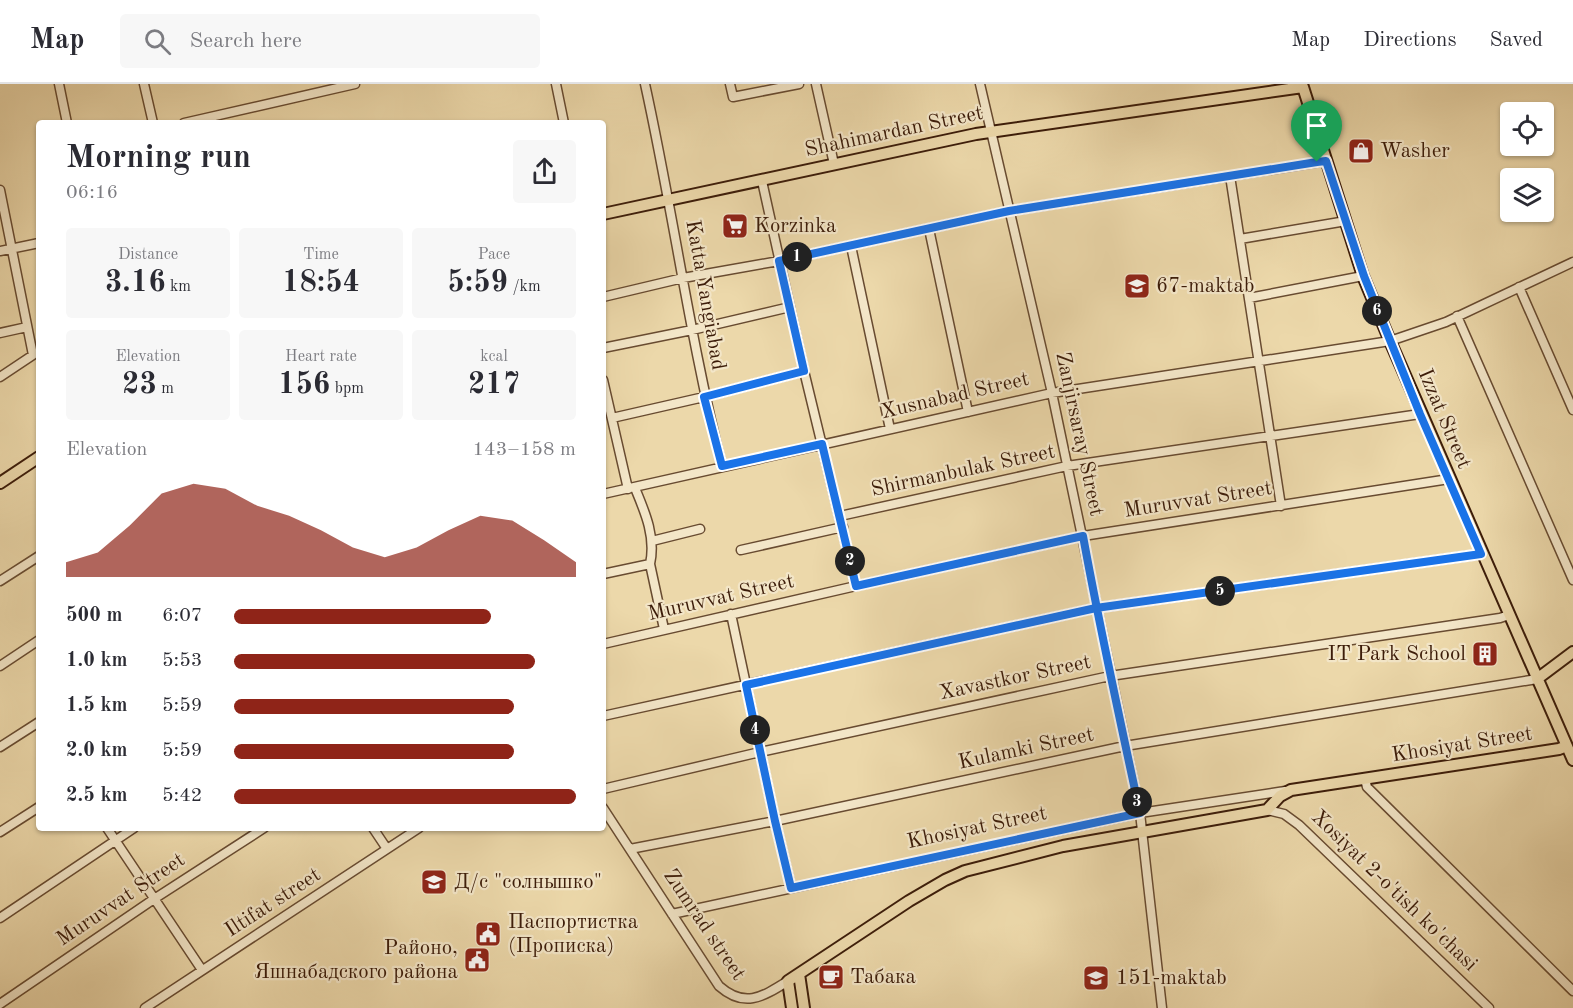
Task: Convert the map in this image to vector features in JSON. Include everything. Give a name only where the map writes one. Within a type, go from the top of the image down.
[{"type":"main road","name":"Shahimardan Street","points":[[606,213],[991,131],[1302,86]]},
{"type":"main road","name":"Izzat Street","points":[[1302,86],[1364,276],[1390,341],[1481,554],[1573,760]]},
{"type":"main road","points":[[0,483],[36,460]]},
{"type":"main road","points":[[1538,679],[1573,652]]},
{"type":"main road","points":[[1538,679],[1556,674],[1573,661]]},
{"type":"main road","name":"Khosiyat Street","points":[[1291,790],[1512,757],[1567,746]]},
{"type":"main road","points":[[1267,810],[1280,796],[1291,790]]},
{"type":"main road","name":"Khosiyat Street","points":[[799,974],[909,901],[955,875],[985,865],[1063,846],[1267,810]]},
{"type":"main road","points":[[799,974],[804,1008]]},
{"type":"main road","name":"Zumrad street","points":[[788,981],[799,974]]},
{"type":"main road","points":[[788,981],[792,1008]]},
{"type":"street","points":[[59,84],[66,120]]},
{"type":"street","points":[[144,84],[152,120]]},
{"type":"street","points":[[556,84],[563,120]]},
{"type":"street","name":"Katta Yangiabad","points":[[645,84],[669,200],[704,397],[722,466]]},
{"type":"street","points":[[730,84],[733,97],[799,84]]},
{"type":"street","points":[[816,84],[834,164]]},
{"type":"street","name":"Zanjirsaray Street","points":[[980,84],[1052,393],[1140,813],[1162,1008]]},
{"type":"street","points":[[197,120],[350,85]]},
{"type":"street","points":[[606,296],[683,278],[779,261],[1009,211],[1326,161]]},
{"type":"street","points":[[1230,176],[1281,506]]},
{"type":"street","points":[[762,181],[804,371],[856,586]]},
{"type":"street","points":[[0,190],[33,355],[0,377]]},
{"type":"street","points":[[1240,239],[1346,221]]},
{"type":"street","points":[[929,229],[968,412]]},
{"type":"street","points":[[0,251],[36,244]]},
{"type":"street","points":[[851,246],[890,429]]},
{"type":"street","name":"Xusnabad Street","points":[[606,493],[1052,393],[1390,341],[1457,316],[1573,262]]},
{"type":"street","points":[[1249,298],[1364,276]]},
{"type":"street","points":[[1519,287],[1573,410]]},
{"type":"street","points":[[606,347],[790,307]]},
{"type":"street","points":[[1457,316],[1573,580]]},
{"type":"street","points":[[0,333],[27,327]]},
{"type":"street","points":[[612,418],[804,371]]},
{"type":"street","points":[[606,393],[632,489],[647,518],[652,541],[650,564],[664,630]]},
{"type":"street","name":"Shirmanbulak Street","points":[[840,516],[1067,466],[1420,414]]},
{"type":"street","name":"Muruvvat Street","points":[[606,643],[1083,536],[1449,479]]},
{"type":"street","points":[[741,550],[843,527]]},
{"type":"street","points":[[652,541],[700,529]]},
{"type":"street","points":[[606,715],[1096,608],[1481,554]]},
{"type":"street","points":[[0,581],[36,558]]},
{"type":"street","points":[[606,573],[650,564]]},
{"type":"street","points":[[731,614],[791,888]]},
{"type":"street","name":"Xavastkor Street","points":[[606,788],[760,752],[1110,676],[1509,615]]},
{"type":"street","points":[[0,666],[36,642]]},
{"type":"street","name":"Kulamki Street","points":[[630,849],[775,821],[1125,746],[1538,679]]},
{"type":"street","points":[[0,747],[36,724]]},
{"type":"street","points":[[1365,779],[1367,787],[1573,991]]},
{"type":"street","name":"Khosiyat Street","points":[[672,914],[1140,813],[1291,790]]},
{"type":"street","points":[[0,832],[36,809]]},
{"type":"street","name":"Xosiyat 2-o'tish ko'chasi","points":[[1267,810],[1284,814],[1299,825],[1489,1008]]},
{"type":"street","name":"Zumrad street","points":[[606,813],[719,986],[734,1001],[753,1002],[788,981]]},
{"type":"street","points":[[109,831],[202,970]]},
{"type":"street","points":[[0,918],[130,831]]},
{"type":"street","name":"Muruvvat Street","points":[[0,1004],[154,899],[259,831]]},
{"type":"street","points":[[375,831],[387,849]]},
{"type":"street","name":"Iltifаt street","points":[[145,1008],[415,831]]},
{"type":"place","name":"Washer","points":[[1361,151]]},
{"type":"place","name":"Korzinka","points":[[735,226]]},
{"type":"place","name":"67-maktab","points":[[1137,286]]},
{"type":"place","name":"IT Park School","points":[[1485,654]]},
{"type":"place","name":"Д/с \"солнышко\"","points":[[434,882]]},
{"type":"place","name":"Паспортистка (Прописка)","points":[[488,934]]},
{"type":"place","name":"Районо, Яшнабадского района","points":[[477,960]]},
{"type":"place","name":"Табака","points":[[831,977]]},
{"type":"place","name":"151-maktab","points":[[1096,978]]},
{"type":"route","points":[[1317,162],[1009,211],[779,261],[804,371],[704,397],[722,466],[822,444],[856,586],[1083,536],[1096,608],[1140,813],[791,888],[746,685],[1096,608],[1481,554],[1420,414],[1364,276],[1326,161],[1317,162]]}]
